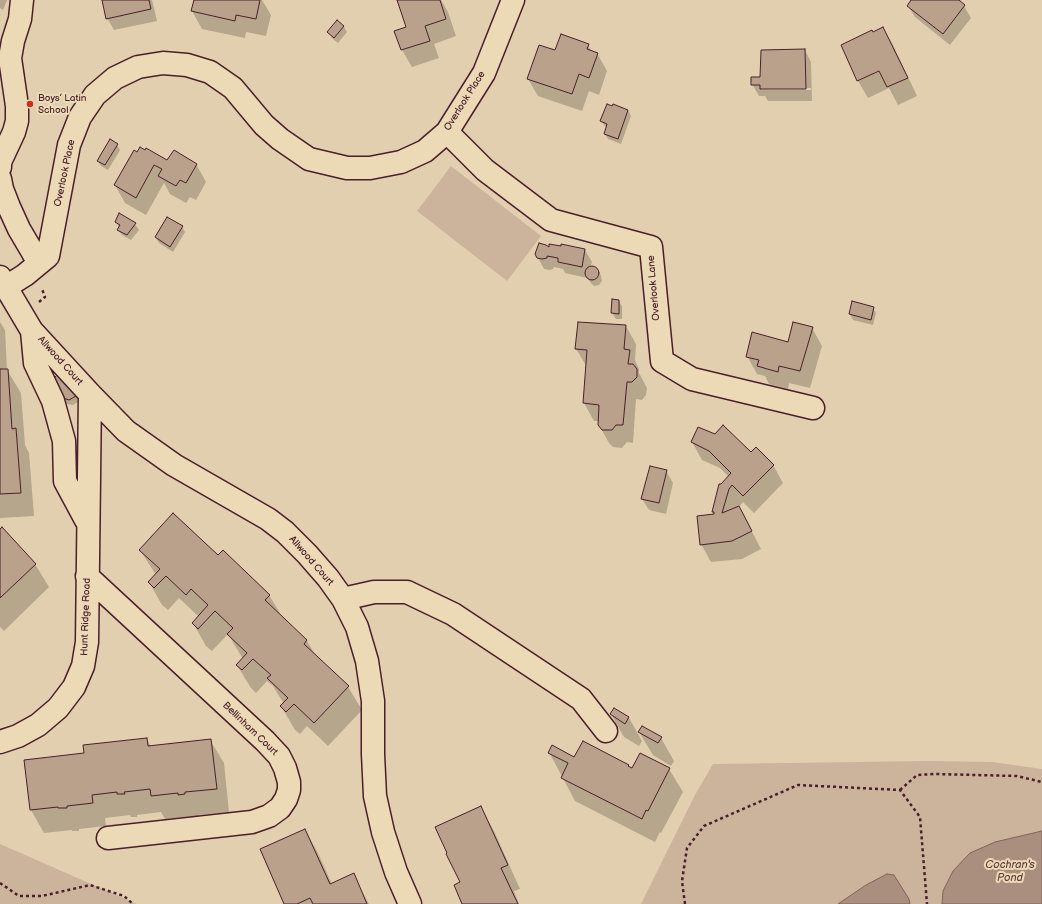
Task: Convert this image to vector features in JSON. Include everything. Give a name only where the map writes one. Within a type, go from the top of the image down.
[{"type":"street","points":[[0,167],[0,162],[14,132],[17,121],[17,106],[10,58],[13,40],[20,19],[22,0]]},
{"type":"street","name":"Overlook Place","points":[[3,282],[39,263],[48,256],[69,145],[80,118],[95,96],[115,78],[138,67],[163,63],[187,64],[210,72],[233,88],[264,124],[280,139],[309,159],[347,168],[370,168],[401,162],[425,152],[447,132],[484,73],[513,0]]},
{"type":"street","name":"Overlook Lane","points":[[447,132],[485,170],[551,220],[651,247],[662,361],[692,379],[813,408]]},
{"type":"street","points":[[0,179],[2,189],[19,229],[39,263]]},
{"type":"street","points":[[3,282],[32,330]]},
{"type":"street","name":"Allwood Court","points":[[32,330],[126,431],[174,465],[268,519],[285,532],[328,578],[343,599],[358,627],[367,662],[373,701],[375,796],[383,832],[396,872],[410,904]]},
{"type":"street","name":"Hunt Ridge Road","points":[[32,330],[35,363],[53,401],[64,442],[65,481],[87,522]]},
{"type":"street","name":"Hunt Ridge Road","points":[[0,742],[18,736],[38,725],[58,708],[74,687],[83,666],[87,642],[87,522],[90,394]]},
{"type":"street","name":"Bellinham Court","points":[[87,576],[265,741],[279,756],[286,768],[289,782],[289,790],[286,799],[280,808],[269,816],[252,822],[108,838]]},
{"type":"street","points":[[343,599],[374,592],[407,592],[453,614],[581,699],[606,731]]},
{"type":"path","points":[[685,904],[682,881],[687,848],[704,826],[751,804],[798,785],[900,790],[917,775],[935,774],[1017,776],[1042,782]]},
{"type":"path","points":[[900,790],[920,817],[927,904]]},
{"type":"path","points":[[0,883],[19,896],[42,896],[90,885],[124,896],[133,904]]},
{"type":"shaded area","points":[[451,166],[541,236],[507,281],[417,211]]},
{"type":"shaded area","points":[[928,761],[992,762],[1042,769],[1042,904],[641,904],[695,795],[713,764]]},
{"type":"shaded area","points":[[0,844],[137,904],[0,904]]},
{"type":"water","name":"Cochran's Pond","points":[[1042,831],[1042,904],[942,904],[943,891],[953,871],[970,853],[995,842]]},
{"type":"water","points":[[887,874],[894,875],[909,899],[910,904],[838,904],[866,885]]},
{"type":"building","points":[[102,0],[149,0],[151,9],[106,19]]},
{"type":"building","points":[[194,0],[260,0],[256,19],[236,15],[235,21],[191,11]]},
{"type":"building","points":[[397,0],[440,0],[446,19],[425,26],[430,41],[401,50],[394,31],[406,27]]},
{"type":"building","points":[[911,0],[959,0],[965,5],[943,34],[907,6]]},
{"type":"building","points":[[337,20],[344,26],[334,38],[327,32]]},
{"type":"building","points":[[883,27],[908,78],[887,87],[879,71],[857,81],[841,45],[872,30],[873,32]]},
{"type":"building","points":[[561,34],[589,44],[587,49],[598,53],[589,78],[579,74],[572,94],[527,79],[539,45],[555,50]]},
{"type":"building","points":[[805,49],[806,89],[760,89],[760,85],[751,85],[751,77],[760,77],[761,50]]},
{"type":"building","points":[[607,104],[612,106],[613,104],[628,110],[618,139],[604,134],[607,124],[600,121]]},
{"type":"building","points":[[110,139],[118,144],[105,165],[97,161]]},
{"type":"building","points":[[140,147],[145,150],[146,148],[167,160],[174,150],[197,164],[186,183],[180,180],[176,186],[158,176],[162,169],[154,165],[136,198],[114,185],[134,150],[137,152]]},
{"type":"building","points":[[119,213],[136,223],[127,235],[117,230],[120,225],[115,222]]},
{"type":"building","points":[[167,217],[183,226],[170,247],[155,237]]},
{"type":"building","points":[[539,243],[549,247],[549,244],[561,246],[561,244],[585,249],[582,267],[558,262],[558,258],[547,256],[547,258],[542,259],[537,258],[535,254]]},
{"type":"building","points":[[589,266],[595,266],[599,270],[599,276],[595,280],[589,280],[585,276],[585,270]]},
{"type":"building","points":[[612,299],[619,300],[619,314],[611,313]]},
{"type":"building","points":[[852,301],[874,307],[871,320],[849,314]]},
{"type":"building","points":[[578,322],[626,325],[624,349],[630,350],[628,364],[633,364],[637,369],[637,377],[632,382],[627,382],[623,425],[616,425],[612,430],[602,430],[598,425],[599,405],[583,403],[587,350],[575,349]]},
{"type":"building","points":[[793,322],[813,327],[800,371],[779,366],[778,372],[757,366],[759,360],[746,357],[752,332],[788,342]]},
{"type":"building","points":[[0,369],[8,369],[12,429],[16,428],[21,493],[0,494]]},
{"type":"building","points":[[61,374],[76,389],[76,396],[69,400],[63,398],[53,379],[57,375]]},
{"type":"building","points":[[723,425],[751,452],[756,447],[774,465],[743,496],[732,485],[729,489],[722,513],[739,506],[752,531],[732,541],[700,545],[697,516],[714,514],[714,512],[712,512],[719,484],[721,484],[731,473],[709,451],[691,442],[698,427],[715,434]]},
{"type":"building","points":[[650,466],[667,470],[659,503],[641,499]]},
{"type":"building","points":[[173,513],[218,555],[223,550],[270,595],[265,600],[307,640],[304,644],[349,686],[314,723],[294,704],[286,712],[280,706],[288,698],[267,678],[271,675],[253,659],[242,670],[236,665],[247,653],[227,634],[233,628],[215,611],[198,629],[192,623],[208,605],[191,589],[186,595],[166,576],[154,588],[148,582],[160,569],[139,550]]},
{"type":"building","points":[[2,527],[36,564],[0,598],[0,529]]},
{"type":"building","points":[[614,708],[629,717],[625,724],[610,714]]},
{"type":"building","points":[[642,726],[662,737],[658,743],[638,732]]},
{"type":"building","points":[[147,738],[148,746],[211,739],[217,789],[185,792],[185,794],[178,795],[178,793],[151,796],[150,789],[124,792],[125,794],[117,794],[117,792],[92,795],[93,803],[67,806],[67,808],[58,807],[30,810],[24,760],[84,753],[83,745]]},
{"type":"building","points":[[583,741],[632,768],[640,753],[670,768],[648,811],[646,810],[642,819],[561,778],[568,763],[548,753],[552,745],[574,757]]},
{"type":"building","points":[[481,806],[508,865],[501,868],[518,904],[462,904],[454,885],[460,882],[435,827]]},
{"type":"building","points":[[305,829],[330,884],[354,873],[367,904],[313,904],[310,898],[297,904],[284,904],[260,849]]},
{"type":"place","name":"Boys’ Latin School","points":[[30,104]]}]
